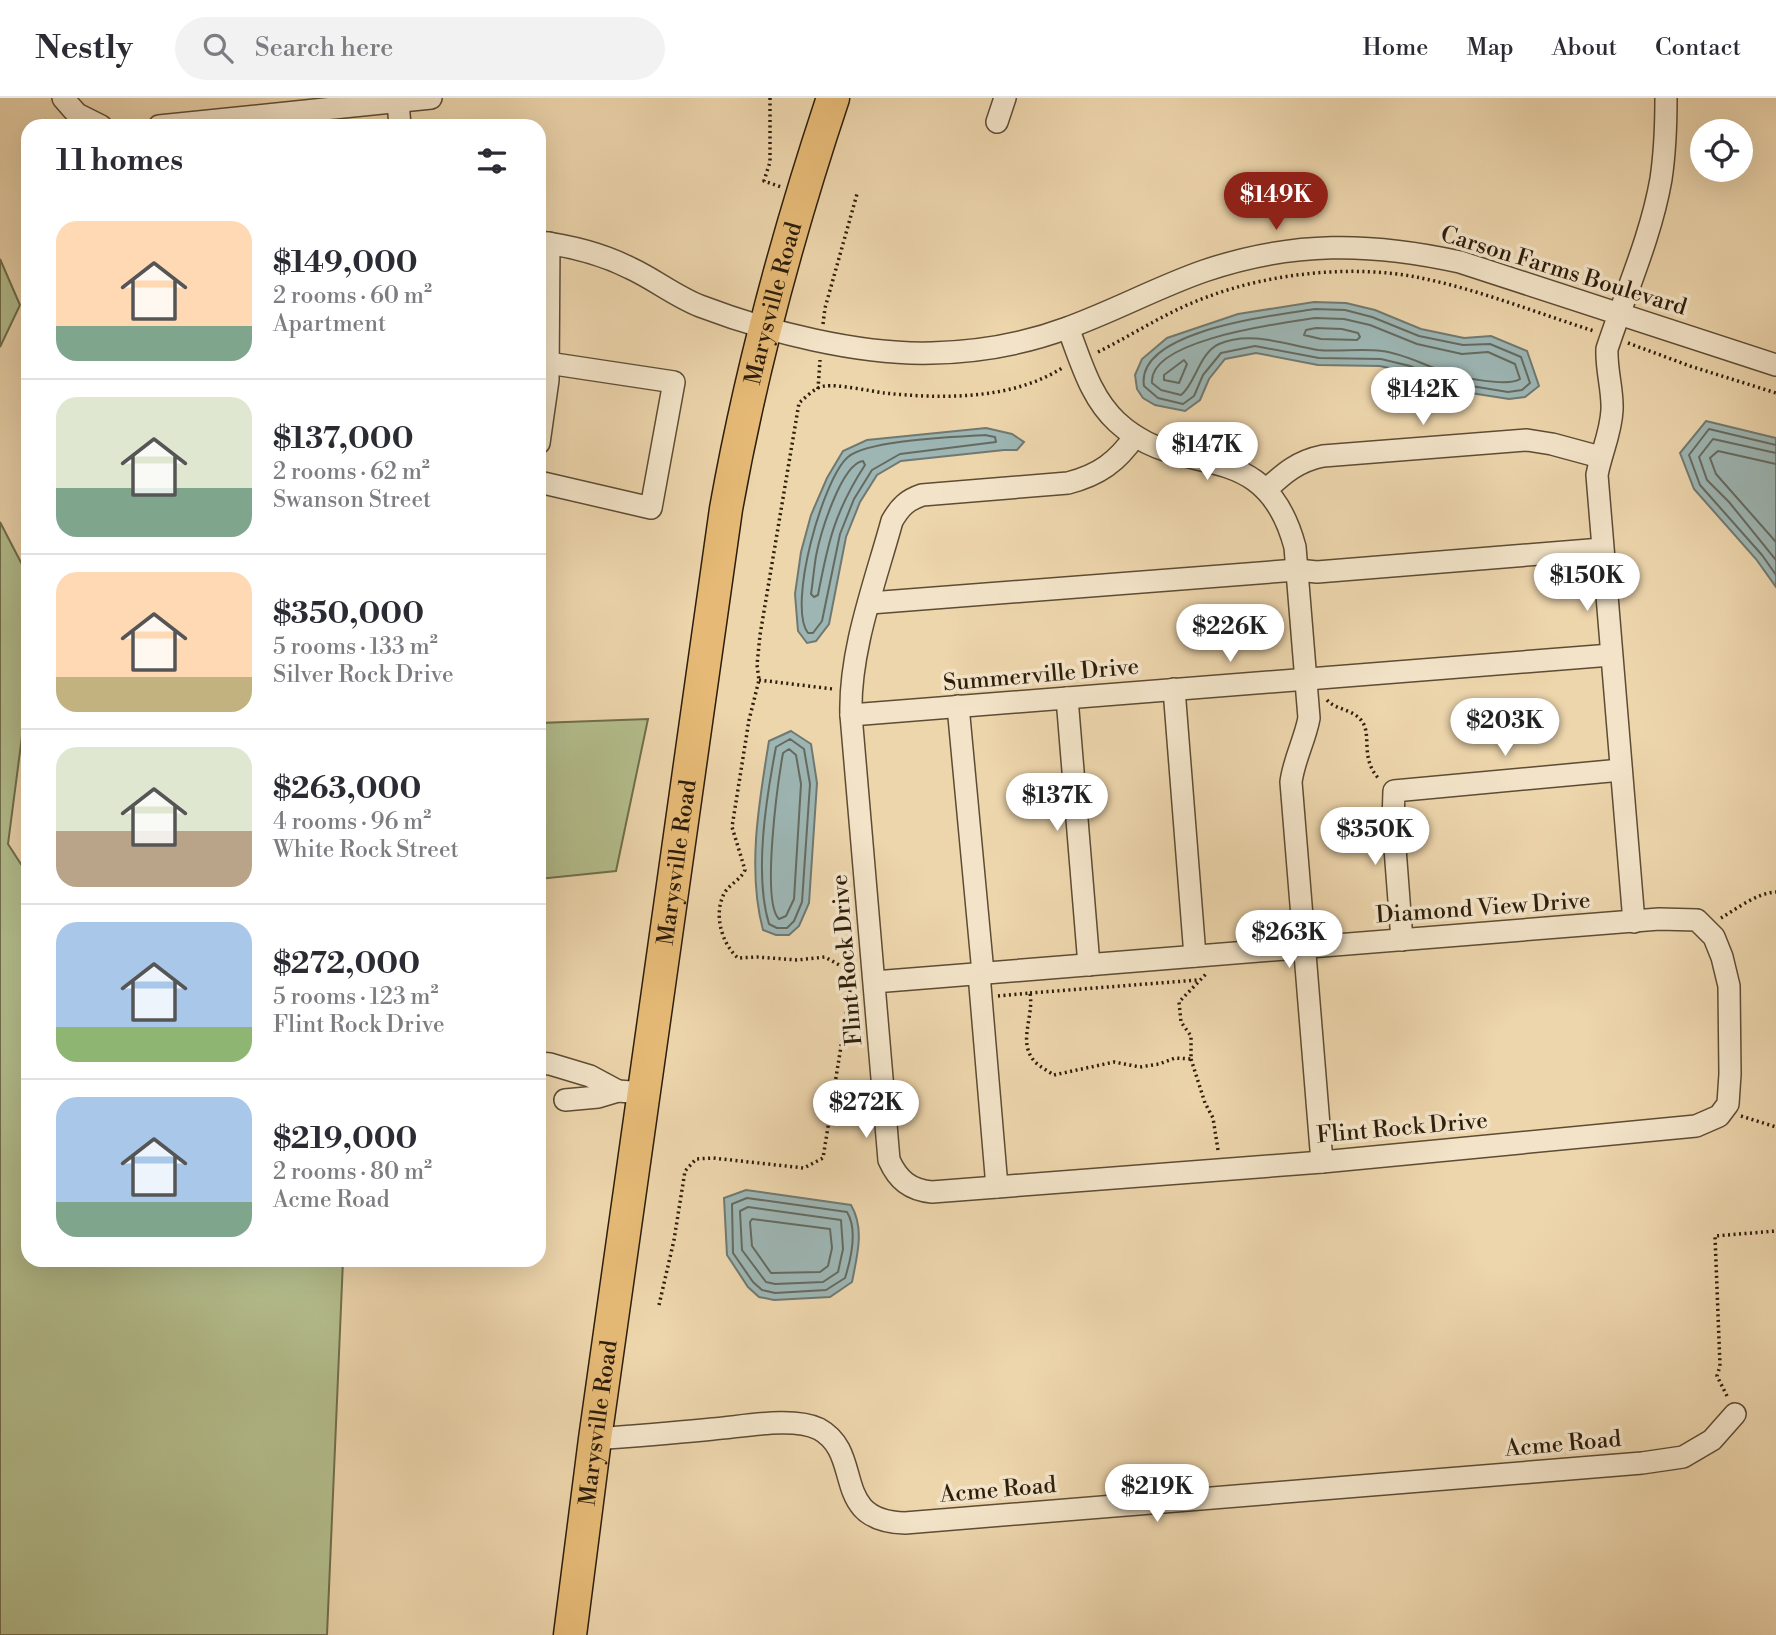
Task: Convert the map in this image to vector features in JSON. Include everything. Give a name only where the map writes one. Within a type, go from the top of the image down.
[{"type":"highway","name":"Marysville Road","points":[[570,1635],[595,1439],[631,1092],[724,522],[741,428],[765,327],[833,98]]},
{"type":"street","points":[[62,98],[77,114],[87,119]]},
{"type":"street","points":[[229,119],[431,98]]},
{"type":"street","points":[[997,122],[1005,98]]},
{"type":"street","points":[[1633,922],[1597,475],[1610,428],[1612,408],[1606,367],[1607,349],[1650,222],[1660,181],[1666,140],[1667,98]]},
{"type":"street","points":[[398,102],[399,119]]},
{"type":"street","name":"Carson Farms Boulevard","points":[[546,242],[579,247],[629,267],[698,305],[765,327],[887,351],[931,353],[976,350],[1020,342],[1068,328],[1203,271],[1246,259],[1290,250],[1327,247],[1394,250],[1460,262],[1776,365]]},
{"type":"street","points":[[546,306],[546,387]]},
{"type":"street","points":[[1068,328],[1089,383],[1116,422],[1157,448],[1222,464],[1244,473],[1266,491],[1280,508],[1290,528],[1295,547],[1309,718],[1306,735],[1293,762],[1291,782],[1322,1162]]},
{"type":"street","points":[[546,484],[651,508],[674,382],[548,371]]},
{"type":"street","name":"Flint Rock Drive","points":[[1135,436],[1121,456],[1088,478],[1068,483],[922,495],[910,499],[898,509],[892,521],[853,664],[850,691],[889,1160],[895,1173],[905,1184],[919,1191],[932,1192],[1322,1162],[1696,1126],[1721,1113]]},
{"type":"street","points":[[1266,491],[1291,467],[1307,459],[1323,456],[1527,440],[1600,457]]},
{"type":"street","points":[[870,603],[1602,549]]},
{"type":"street","name":"Summerville Drive","points":[[851,715],[1611,655]]},
{"type":"street","points":[[1174,689],[1202,963]]},
{"type":"street","points":[[1067,698],[1089,965]]},
{"type":"street","points":[[958,706],[997,1187]]},
{"type":"street","points":[[1402,940],[1393,822],[1394,791],[1621,770]]},
{"type":"street","name":"Diamond View Drive","points":[[874,982],[1089,965],[1202,963],[1304,948],[1659,919],[1697,920],[1709,932]]},
{"type":"street","points":[[1709,932],[1722,957],[1728,986],[1730,1074],[1728,1104],[1721,1113]]},
{"type":"street","points":[[546,1064],[590,1076],[631,1092]]},
{"type":"street","points":[[565,1100],[631,1092]]},
{"type":"street","name":"Acme Road","points":[[595,1439],[767,1424],[805,1425],[818,1429],[839,1448],[854,1495],[863,1508],[876,1519],[905,1523],[1643,1463],[1682,1457],[1712,1440],[1735,1414]]},
{"type":"path","points":[[770,98],[770,162],[764,181],[803,195]]},
{"type":"path","points":[[818,389],[825,308],[857,194]]},
{"type":"path","points":[[659,1305],[674,1240],[685,1171],[696,1159],[713,1158],[804,1168],[823,1158],[852,978],[841,966],[825,957],[797,960],[738,958],[728,949],[721,932],[720,908],[723,894],[742,877],[745,870],[734,841],[732,827],[745,743],[759,680],[757,665],[760,635],[799,403],[826,385],[895,394],[961,396],[1030,384],[1207,297],[1248,285],[1314,273],[1364,272],[1420,277],[1477,292],[1776,393]]},
{"type":"path","points":[[759,680],[850,691]]},
{"type":"path","points":[[1323,695],[1337,709],[1360,718],[1364,726],[1370,768],[1394,791]]},
{"type":"path","points":[[1709,932],[1749,902],[1776,892]]},
{"type":"path","points":[[1202,963],[1201,980],[1180,1002],[1181,1022],[1191,1036],[1191,1059],[1205,1103],[1213,1118],[1220,1170]]},
{"type":"path","points":[[981,999],[1201,980]]},
{"type":"path","points":[[1030,993],[1032,1007],[1025,1037],[1032,1059],[1054,1075],[1114,1062],[1140,1067],[1175,1058],[1191,1059]]},
{"type":"path","points":[[1721,1113],[1776,1127]]},
{"type":"path","points":[[1735,1414],[1717,1376],[1720,1366],[1715,1236],[1776,1231]]},
{"type":"green space","points":[[0,259],[20,305],[0,347]]},
{"type":"green space","points":[[0,522],[21,562],[21,744],[8,844],[21,864],[21,1267],[343,1267],[327,1635],[0,1635]]},
{"type":"green space","points":[[648,719],[616,871],[546,878],[546,723]]},
{"type":"water","points":[[1314,302],[1346,303],[1375,310],[1421,329],[1464,338],[1491,336],[1527,351],[1539,386],[1525,397],[1509,399],[1445,389],[1407,372],[1380,366],[1318,365],[1256,353],[1225,359],[1209,379],[1200,400],[1185,411],[1155,405],[1143,398],[1137,389],[1135,375],[1142,359],[1167,338],[1238,314]]},
{"type":"water","points":[[1706,421],[1776,438],[1776,587],[1756,559],[1694,489],[1680,453]]},
{"type":"water","points":[[986,428],[1012,434],[1024,442],[1017,450],[901,461],[877,475],[860,502],[846,537],[829,624],[816,641],[807,643],[798,631],[795,594],[801,552],[811,515],[827,478],[843,451],[867,440]]},
{"type":"water","points":[[791,731],[811,744],[817,783],[809,903],[799,926],[789,935],[776,935],[763,930],[758,907],[756,836],[769,741]]},
{"type":"water","points":[[746,1190],[851,1205],[859,1233],[852,1282],[830,1297],[774,1300],[759,1297],[748,1287],[727,1255],[724,1198]]}]
